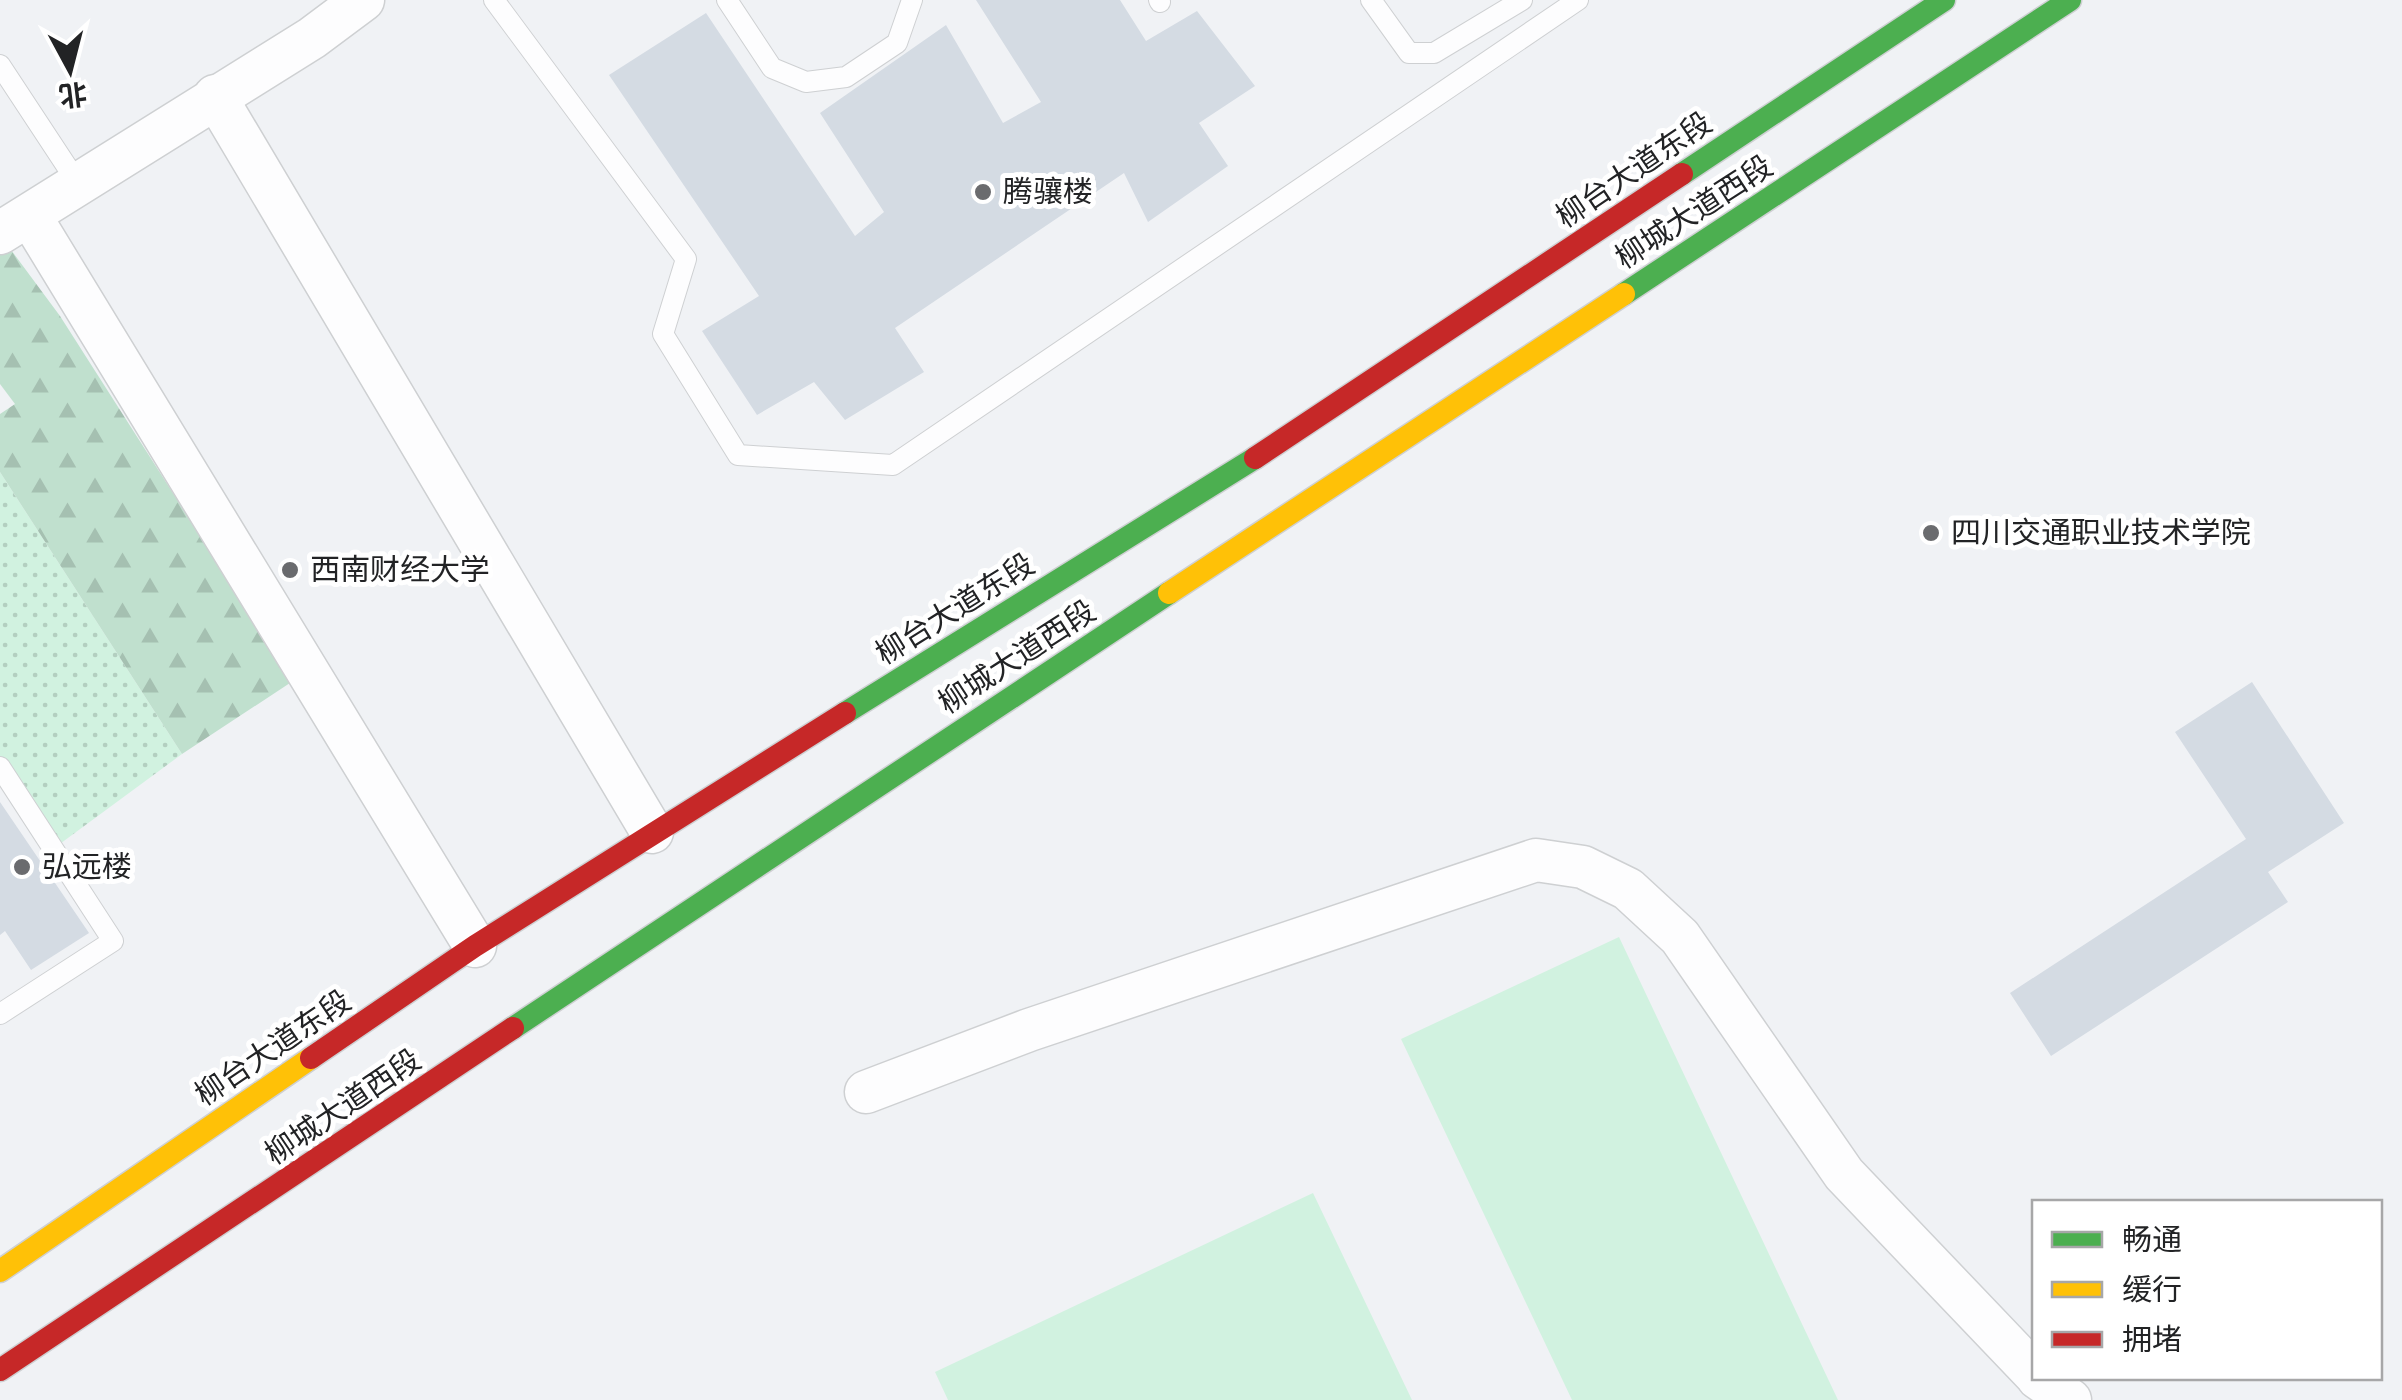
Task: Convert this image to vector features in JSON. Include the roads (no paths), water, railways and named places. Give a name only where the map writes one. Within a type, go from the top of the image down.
[{"type":"main road","name":"柳台大道东段","points":[[0,1271],[475,946],[1231,474],[1944,0]]},
{"type":"main road","name":"柳城大道西段","points":[[0,1370],[984,714],[2070,0]]},
{"type":"street","points":[[363,0],[312,38],[15,224],[475,946]]},
{"type":"street","points":[[216,96],[652,832]]},
{"type":"street","points":[[866,1092],[1029,1030],[1536,860],[1583,867],[1628,889],[1680,937],[1844,1174],[2032,1371]]},
{"type":"street","points":[[2043,1380],[2070,1400]]},
{"type":"lane","points":[[494,0],[686,259],[663,334],[738,455],[893,465],[1578,0]]},
{"type":"lane","points":[[727,0],[772,68],[806,82],[846,77],[897,43],[912,0]]},
{"type":"lane","points":[[1371,0],[1409,53],[1434,53],[1495,7],[1522,0]]},
{"type":"lane","points":[[0,65],[79,184]]},
{"type":"lane","points":[[0,768],[113,940],[0,1014]]},
{"type":"place","name":"腾骧楼","points":[[983,192]]},
{"type":"place","name":"四川交通职业技术学院","points":[[1931,533]]},
{"type":"place","name":"西南财经大学","points":[[290,570]]},
{"type":"place","name":"弘远楼","points":[[22,867]]}]
